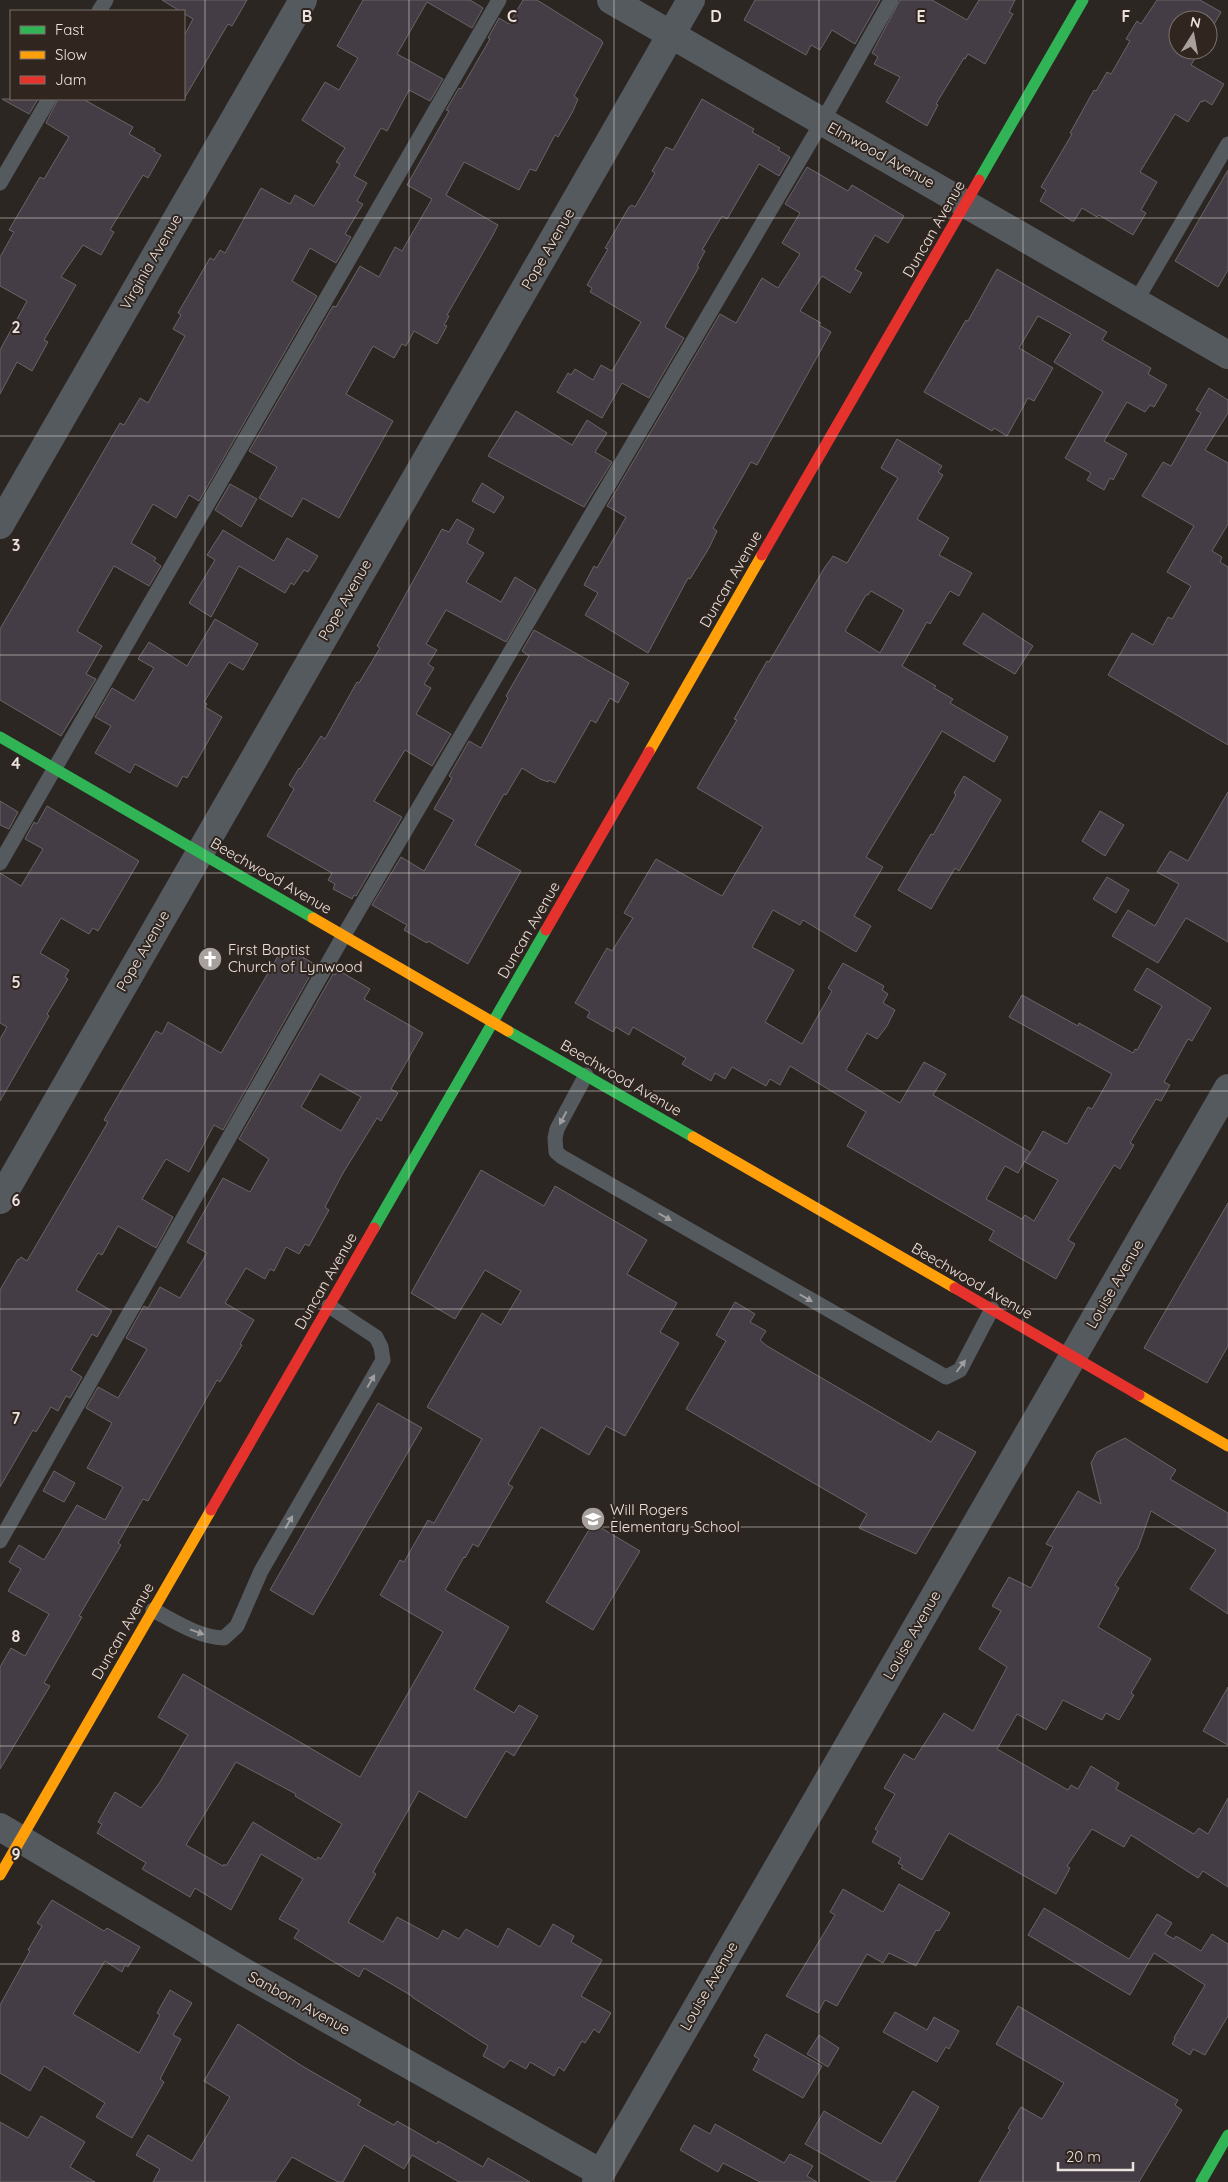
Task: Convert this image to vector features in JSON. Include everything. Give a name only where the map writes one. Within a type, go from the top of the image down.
[{"type":"street","name":"Virginia Avenue","points":[[0,525],[302,0]]},
{"type":"street","name":"Elmwood Avenue","points":[[611,0],[1228,355]]},
{"type":"street","name":"Pope Avenue","points":[[0,1200],[691,0]]},
{"type":"street","name":"Duncan Avenue","points":[[0,1875],[10,1833],[153,1610],[1083,0]]},
{"type":"street","name":"Beechwood Avenue","points":[[0,737],[1228,1446]]},
{"type":"street","name":"Louise Avenue","points":[[604,2179],[1228,1088]]},
{"type":"street","name":"Sanborn Avenue","points":[[10,1833],[244,1972],[604,2179]]},
{"type":"street","points":[[1201,2182],[1228,2135]]},
{"type":"lane","points":[[0,863],[499,0]]},
{"type":"lane","points":[[0,1541],[344,936],[822,122],[891,0]]},
{"type":"lane","points":[[0,183],[48,100]]},
{"type":"lane","points":[[1136,301],[1228,144]]},
{"type":"lane","points":[[586,1075],[557,1129],[555,1138],[556,1152],[571,1162],[946,1377],[960,1370],[992,1309]]},
{"type":"lane","points":[[153,1610],[187,1628],[211,1637],[224,1638],[237,1626],[261,1571],[383,1360],[381,1347],[376,1337],[329,1306]]},
{"type":"building","points":[[162,0],[247,0],[232,26],[228,24],[185,97],[185,34],[193,19],[185,14],[185,10],[178,10]]},
{"type":"building","points":[[363,0],[470,0],[483,8],[472,28],[427,2],[397,54],[443,79],[430,101],[409,90],[387,131],[381,128],[354,176],[367,183],[357,201],[363,204],[345,234],[351,237],[336,263],[310,248],[292,281],[317,296],[199,501],[189,495],[176,518],[153,504],[131,543],[156,558],[154,561],[161,566],[149,586],[114,566],[77,631],[102,646],[86,674],[96,679],[61,736],[0,700],[0,629],[120,423],[124,425],[140,398],[148,403],[185,336],[173,329],[181,315],[178,313],[210,258],[214,260],[220,250],[225,253],[261,188],[290,204],[295,195],[314,206],[340,164],[336,162],[345,148],[302,120],[325,82],[339,90],[358,58],[337,46]]},
{"type":"building","points":[[523,0],[537,0],[603,43],[574,96],[578,99],[573,111],[558,137],[555,135],[536,171],[530,169],[519,190],[464,162],[446,195],[498,225],[447,315],[449,316],[444,325],[447,326],[437,344],[414,331],[406,346],[402,344],[394,358],[373,346],[346,394],[393,421],[339,518],[303,498],[292,517],[259,498],[277,467],[249,451],[333,306],[336,307],[360,266],[379,277],[395,247],[402,251],[432,199],[407,185],[449,111],[446,110],[459,88],[461,89],[490,39],[488,38],[499,18],[509,24]]},
{"type":"building","points":[[755,0],[880,0],[855,44],[832,30],[820,50],[811,45],[806,55],[744,20]]},
{"type":"building","points":[[900,0],[932,0],[967,20],[979,0],[1015,0],[1009,12],[1013,14],[985,64],[968,54],[964,58],[936,104],[938,105],[927,126],[886,102],[900,77],[874,64],[878,57],[872,53]]},
{"type":"building","points":[[1157,0],[1200,0],[1218,10],[1168,10],[1168,60],[1194,60],[1191,65],[1224,84],[1212,105],[1204,100],[1203,102],[1201,101],[1188,122],[1175,114],[1140,172],[1157,182],[1141,210],[1146,213],[1133,235],[1099,215],[1097,217],[1082,208],[1074,221],[1072,221],[1040,201],[1046,190],[1041,187],[1072,134],[1070,133],[1094,90],[1096,91],[1107,72],[1111,74],[1130,41],[1126,39],[1137,21],[1141,24]]},
{"type":"building","points":[[2,99],[37,100],[29,114]]},
{"type":"building","points":[[702,99],[754,129],[752,132],[780,148],[778,150],[790,157],[779,176],[759,164],[727,219],[722,216],[702,250],[705,251],[697,266],[699,267],[665,327],[684,338],[649,398],[622,383],[602,418],[557,392],[568,373],[571,375],[575,369],[593,380],[601,365],[612,371],[641,322],[590,292],[592,288],[587,285],[608,249],[605,248],[629,207],[632,205],[635,207],[655,173],[652,171],[666,147],[673,150]]},
{"type":"building","points":[[58,100],[85,100],[133,127],[129,134],[155,149],[154,151],[161,155],[148,178],[143,175],[110,230],[114,232],[101,255],[83,245],[61,277],[76,285],[44,340],[48,342],[32,371],[17,362],[0,394],[0,350],[27,301],[0,286],[0,257],[14,232],[9,230],[40,177],[44,179],[69,137],[46,123]]},
{"type":"building","points":[[807,167],[848,191],[852,185],[904,216],[888,243],[875,235],[855,269],[862,273],[850,293],[822,276],[800,311],[821,323],[819,325],[831,332],[757,465],[751,462],[713,528],[717,531],[709,548],[690,579],[688,578],[648,653],[585,615],[598,593],[584,585],[594,566],[597,568],[626,517],[607,506],[720,314],[736,323],[762,278],[778,288],[800,254],[782,243],[800,213],[785,204]]},
{"type":"building","points":[[1228,170],[1228,270],[1218,287],[1175,261]]},
{"type":"building","points":[[997,269],[1107,332],[1102,340],[1151,368],[1148,374],[1167,385],[1154,407],[1150,405],[1145,412],[1127,402],[1104,441],[1127,454],[1113,480],[1110,478],[1104,490],[1087,480],[1091,473],[1065,458],[1103,392],[1054,362],[1071,334],[1038,316],[1019,348],[1053,368],[1034,401],[1028,398],[1007,436],[994,428],[992,431],[924,392],[966,320],[968,321]]},
{"type":"building","points":[[1209,388],[1228,400],[1228,413],[1205,450],[1228,463],[1228,524],[1212,551],[1222,557],[1220,562],[1228,567],[1228,745],[1108,675],[1132,633],[1153,645],[1168,617],[1172,619],[1191,586],[1167,572],[1194,526],[1142,496],[1163,462],[1171,466],[1201,413],[1196,410]]},
{"type":"building","points":[[516,411],[572,445],[587,420],[607,433],[595,452],[612,462],[584,507],[488,456]]},
{"type":"building","points":[[897,439],[942,466],[938,472],[943,475],[917,519],[949,538],[939,555],[972,573],[959,596],[950,591],[930,624],[927,622],[902,666],[936,686],[934,688],[953,699],[950,703],[1008,737],[994,762],[942,731],[866,857],[883,867],[854,916],[871,926],[856,952],[803,920],[800,925],[773,910],[752,947],[794,970],[765,1022],[802,1044],[832,991],[828,988],[843,963],[884,986],[882,990],[888,994],[883,1003],[895,1010],[887,1026],[877,1039],[867,1033],[846,1070],[900,1103],[924,1062],[946,1074],[933,1095],[1030,1152],[1018,1173],[1005,1166],[986,1199],[1022,1219],[1025,1215],[1034,1221],[1058,1180],[1025,1162],[1043,1131],[1067,1144],[1088,1107],[1092,1109],[1112,1074],[1009,1017],[1022,995],[1078,1026],[1079,1023],[1133,1053],[1135,1049],[1137,1050],[1162,1006],[1134,990],[1147,968],[1211,1008],[1192,1041],[1188,1039],[1164,1082],[1170,1085],[1161,1101],[1156,1099],[1130,1143],[1134,1145],[1120,1169],[1114,1165],[1068,1240],[1075,1244],[1056,1279],[989,1240],[994,1231],[847,1146],[866,1112],[790,1066],[780,1085],[770,1079],[766,1086],[732,1067],[725,1079],[715,1073],[711,1081],[682,1064],[686,1058],[633,1027],[629,1035],[616,1027],[613,1032],[587,1017],[590,1012],[575,1003],[607,948],[612,951],[633,918],[624,913],[656,859],[722,896],[763,827],[697,788],[737,720],[734,719],[767,661],[769,662],[825,567],[833,556],[847,563],[898,478],[881,468]],"holes":[[[871,591],[904,610],[880,653],[845,631],[866,595]]]},
{"type":"building","points":[[482,483],[504,497],[494,513],[472,501]]},
{"type":"building","points":[[230,484],[257,499],[241,527],[215,510]]},
{"type":"building","points":[[457,519],[474,529],[467,543],[484,553],[466,582],[501,602],[515,577],[536,590],[506,642],[446,610],[426,644],[437,650],[428,664],[434,668],[424,684],[431,688],[416,714],[451,734],[432,766],[405,750],[374,801],[402,817],[356,896],[354,895],[352,899],[333,889],[335,884],[328,880],[332,873],[267,836],[294,789],[289,785],[321,736],[325,739],[357,682],[359,683],[380,648],[377,646],[442,529],[449,532]]},
{"type":"building","points":[[223,530],[274,561],[287,538],[318,556],[308,572],[304,570],[294,585],[291,583],[285,593],[239,566],[211,617],[189,603],[215,560],[207,555]]},
{"type":"building","points":[[983,613],[1033,646],[1015,674],[963,644]]},
{"type":"building","points":[[215,619],[258,644],[243,670],[229,662],[204,702],[207,704],[205,707],[222,717],[187,778],[183,776],[177,787],[135,764],[130,773],[95,753],[111,726],[95,717],[112,688],[134,701],[154,668],[138,659],[149,642],[187,666]]},
{"type":"building","points":[[534,630],[629,683],[618,703],[610,698],[596,723],[591,720],[555,783],[540,779],[522,768],[506,795],[504,794],[475,845],[521,871],[468,964],[428,941],[427,943],[404,930],[407,925],[372,905],[401,857],[424,871],[454,820],[434,809],[452,778],[449,776],[469,741],[481,748],[508,698],[506,696],[529,656],[522,651]]},
{"type":"building","points":[[964,776],[1001,800],[959,871],[955,868],[931,909],[898,890],[931,834],[933,835],[956,795],[954,793]]},
{"type":"building","points":[[1228,792],[1228,942],[1186,918],[1158,963],[1112,936],[1128,910],[1155,926],[1179,884],[1157,872],[1170,851],[1188,861]]},
{"type":"building","points":[[0,801],[18,812],[9,829],[0,825]]},
{"type":"building","points":[[47,806],[139,861],[98,931],[93,928],[89,934],[61,918],[40,953],[69,970],[65,977],[68,979],[0,1101],[0,1039],[7,1027],[0,1023],[0,873],[21,886],[43,849],[25,839],[34,822],[37,824]]},
{"type":"building","points":[[1100,811],[1124,825],[1105,856],[1082,841]]},
{"type":"building","points":[[1107,877],[1129,890],[1116,913],[1093,899]]},
{"type":"building","points":[[284,946],[316,965],[223,1130],[214,1125],[189,1172],[166,1159],[142,1199],[173,1217],[156,1248],[118,1226],[102,1255],[98,1253],[76,1290],[112,1311],[97,1337],[92,1334],[71,1370],[82,1377],[70,1398],[66,1396],[58,1411],[51,1407],[36,1432],[33,1430],[0,1487],[0,1290],[18,1259],[21,1257],[27,1261],[108,1122],[104,1120],[156,1031],[162,1034],[168,1022],[221,1053]]},
{"type":"building","points":[[338,970],[370,989],[364,999],[423,1033],[391,1089],[398,1093],[381,1121],[377,1118],[343,1173],[325,1207],[329,1210],[309,1246],[305,1244],[299,1254],[286,1247],[274,1271],[270,1269],[265,1279],[246,1268],[225,1303],[254,1320],[240,1344],[242,1345],[220,1382],[217,1380],[148,1501],[143,1499],[118,1543],[121,1545],[79,1616],[82,1617],[44,1683],[50,1686],[0,1769],[0,1667],[11,1648],[25,1656],[49,1614],[8,1591],[21,1569],[9,1562],[19,1545],[44,1560],[77,1505],[105,1520],[123,1487],[87,1468],[112,1423],[86,1408],[98,1387],[118,1398],[147,1349],[126,1338],[144,1306],[148,1308],[160,1287],[180,1298],[207,1253],[187,1242],[223,1178],[250,1192],[269,1159],[239,1139],[333,974],[335,975]],"holes":[[[320,1074],[361,1097],[341,1131],[301,1107]]]},
{"type":"building","points":[[481,1170],[544,1206],[555,1186],[647,1240],[627,1274],[677,1303],[660,1332],[679,1343],[625,1436],[606,1426],[589,1455],[541,1427],[508,1484],[513,1487],[478,1547],[473,1544],[445,1590],[509,1627],[474,1689],[514,1713],[519,1705],[538,1716],[514,1756],[506,1751],[466,1818],[419,1791],[373,1872],[376,1874],[348,1922],[383,1942],[397,1917],[438,1939],[443,1930],[459,1939],[466,1929],[498,1947],[508,1928],[540,1947],[553,1924],[574,1936],[571,1942],[602,1960],[581,1996],[611,2013],[599,2033],[594,2029],[585,2043],[582,2041],[564,2071],[559,2067],[554,2076],[530,2062],[526,2069],[510,2060],[504,2068],[483,2056],[488,2046],[412,1996],[364,1968],[359,1977],[294,1938],[299,1930],[279,1919],[303,1879],[261,1854],[231,1910],[195,1888],[190,1897],[142,1869],[146,1863],[97,1833],[102,1824],[98,1822],[115,1792],[141,1808],[160,1782],[188,1735],[158,1717],[183,1674],[360,1777],[443,1632],[380,1595],[400,1560],[404,1562],[428,1520],[434,1523],[482,1439],[427,1407],[482,1313],[501,1325],[521,1291],[485,1270],[455,1319],[411,1293]],"holes":[[[236,1762],[296,1794],[295,1796],[342,1824],[321,1859],[318,1857],[316,1860],[253,1822],[226,1866],[186,1845]]]},
{"type":"building","points":[[1228,1203],[1228,1346],[1207,1383],[1144,1348]]},
{"type":"building","points":[[735,1302],[755,1314],[750,1322],[766,1331],[760,1340],[767,1346],[931,1442],[938,1431],[976,1452],[916,1554],[859,1528],[867,1514],[686,1409],[726,1341],[716,1335]]},
{"type":"building","points":[[378,1403],[422,1428],[313,1615],[270,1590]]},
{"type":"building","points":[[1125,1438],[1176,1470],[1170,1479],[1228,1513],[1228,1614],[1190,1589],[1216,1550],[1151,1511],[1138,1548],[1115,1585],[1119,1588],[1098,1627],[1151,1659],[1131,1693],[1134,1695],[1119,1720],[1106,1713],[1102,1720],[1063,1700],[1046,1730],[1017,1714],[997,1749],[1068,1790],[1071,1785],[1078,1789],[1091,1766],[1119,1783],[1116,1789],[1194,1834],[1199,1828],[1208,1834],[1228,1798],[1228,1887],[1203,1871],[1198,1878],[1131,1835],[1124,1847],[1092,1829],[1067,1866],[1070,1868],[1056,1894],[949,1833],[922,1880],[901,1868],[903,1866],[898,1863],[901,1858],[872,1842],[878,1831],[875,1829],[895,1794],[884,1788],[904,1754],[914,1760],[944,1713],[973,1731],[1007,1667],[979,1649],[1001,1611],[992,1606],[1009,1577],[1031,1588],[1053,1547],[1046,1544],[1078,1491],[1101,1504],[1091,1463],[1097,1452]]},
{"type":"building","points":[[54,1471],[75,1483],[64,1502],[43,1491]]},
{"type":"building","points":[[593,1523],[640,1551],[593,1630],[546,1602]]},
{"type":"building","points":[[1228,1687],[1228,1745],[1203,1731]]},
{"type":"building","points":[[899,1884],[950,1913],[939,1931],[936,1930],[916,1966],[889,1953],[883,1963],[867,1954],[837,2006],[825,2000],[818,2013],[786,1996],[835,1915],[830,1912],[843,1889],[883,1912]]},
{"type":"building","points":[[52,1900],[104,1931],[107,1928],[140,1947],[128,1967],[125,1965],[122,1972],[105,1961],[73,2014],[139,2053],[160,2015],[157,2013],[170,1990],[192,2003],[173,2035],[181,2039],[160,2079],[164,2082],[132,2138],[96,2117],[105,2103],[44,2066],[30,2091],[0,2073],[0,2005],[42,1926],[37,1923]]},
{"type":"building","points":[[1044,1908],[1129,1959],[1157,1914],[1172,1923],[1165,1934],[1174,1939],[1176,1936],[1201,1951],[1212,1934],[1228,1944],[1228,2016],[1205,2055],[1193,2049],[1190,2055],[1172,2044],[1205,1985],[1154,1953],[1130,1995],[1028,1935]]},
{"type":"building","points":[[1018,2006],[1178,2100],[1175,2105],[1182,2110],[1139,2182],[979,2182],[1010,2130],[1008,2128],[1021,2107],[1042,2119],[1064,2083],[996,2044]]},
{"type":"building","points":[[895,2012],[927,2030],[934,2017],[959,2031],[949,2049],[946,2047],[937,2062],[883,2032]]},
{"type":"building","points":[[238,2024],[302,2066],[361,2100],[358,2105],[394,2125],[397,2121],[437,2144],[438,2141],[483,2167],[488,2158],[530,2182],[459,2182],[412,2155],[404,2169],[364,2145],[343,2182],[338,2182],[292,2157],[275,2182],[153,2182],[160,2169],[136,2155],[148,2135],[192,2161],[230,2097],[204,2081]]},
{"type":"building","points":[[766,2034],[822,2066],[803,2098],[753,2070],[759,2059],[754,2056]]},
{"type":"building","points":[[819,2035],[839,2048],[828,2067],[807,2054]]},
{"type":"building","points":[[913,2091],[939,2107],[895,2182],[872,2182],[805,2144],[824,2111],[881,2144]]},
{"type":"building","points":[[41,2116],[85,2142],[70,2167],[95,2182],[0,2182],[0,2122],[28,2138]]},
{"type":"building","points":[[715,2124],[784,2163],[790,2154],[813,2166],[807,2176],[817,2182],[760,2182],[723,2163],[718,2172],[680,2150],[694,2125],[710,2134]]},
{"type":"traffic: fast","points":[[979,180],[1083,0]]},
{"type":"traffic: fast","points":[[0,737],[313,918]]},
{"type":"traffic: fast","points":[[374,1228],[546,930]]},
{"type":"traffic: fast","points":[[508,1031],[693,1137]]},
{"type":"traffic: fast","points":[[1201,2182],[1228,2135]]},
{"type":"traffic: slow","points":[[649,752],[762,555]]},
{"type":"traffic: slow","points":[[313,918],[508,1031]]},
{"type":"traffic: slow","points":[[693,1137],[955,1288]]},
{"type":"traffic: slow","points":[[1139,1395],[1228,1446]]},
{"type":"traffic: slow","points":[[0,1875],[211,1510]]},
{"type":"traffic: jam","points":[[762,555],[979,180]]},
{"type":"traffic: jam","points":[[546,930],[649,752]]},
{"type":"traffic: jam","points":[[211,1510],[374,1228]]},
{"type":"traffic: jam","points":[[955,1288],[1139,1395]]},
{"type":"place","name":"First Baptist Church of Lynwood","points":[[210,959]]},
{"type":"place","name":"Will Rogers Elementary School","points":[[593,1519]]}]
